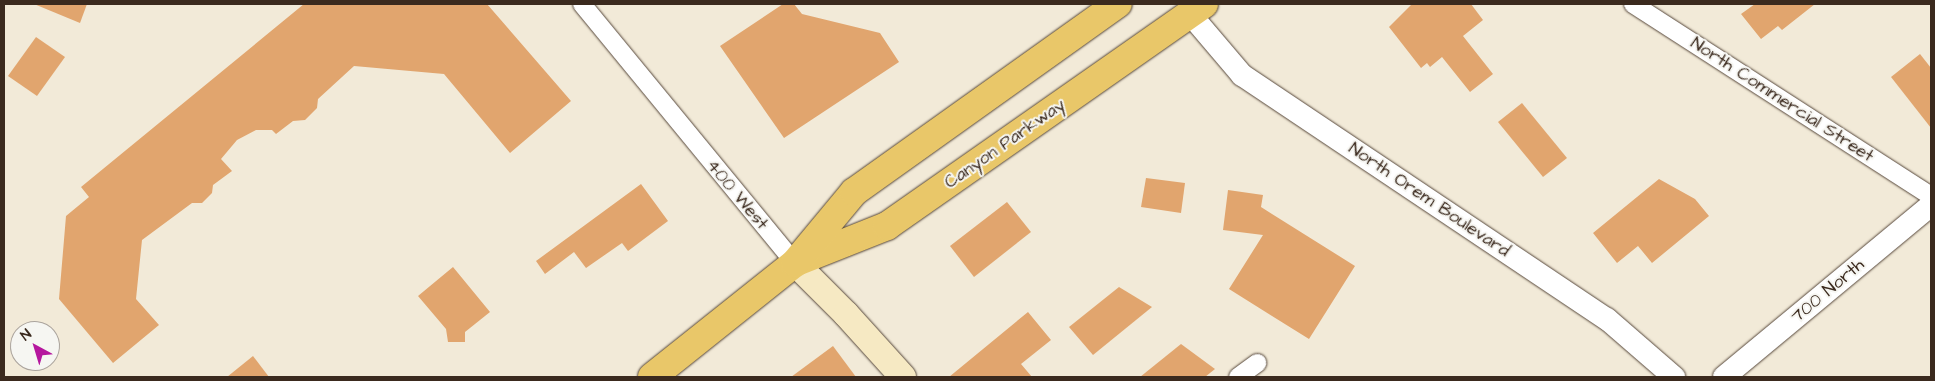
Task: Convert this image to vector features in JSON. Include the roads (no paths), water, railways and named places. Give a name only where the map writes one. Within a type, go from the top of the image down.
[{"type":"highway","name":"Canyon Parkway","points":[[652,377],[795,263],[854,192],[1118,4]]},
{"type":"highway","name":"Canyon Parkway","points":[[795,263],[887,226],[1198,9]]},
{"type":"main road","name":"400 West","points":[[795,263],[846,314],[903,377]]},
{"type":"street","name":"400 West","points":[[582,4],[795,263]]},
{"type":"street","name":"North Commercial Street","points":[[1633,4],[1931,196]]},
{"type":"street","name":"North Orem Boulevard","points":[[1198,9],[1242,75],[1607,318],[1674,377]]},
{"type":"street","name":"700 North","points":[[1724,377],[1931,205]]},
{"type":"street","points":[[1238,377],[1257,363]]}]
